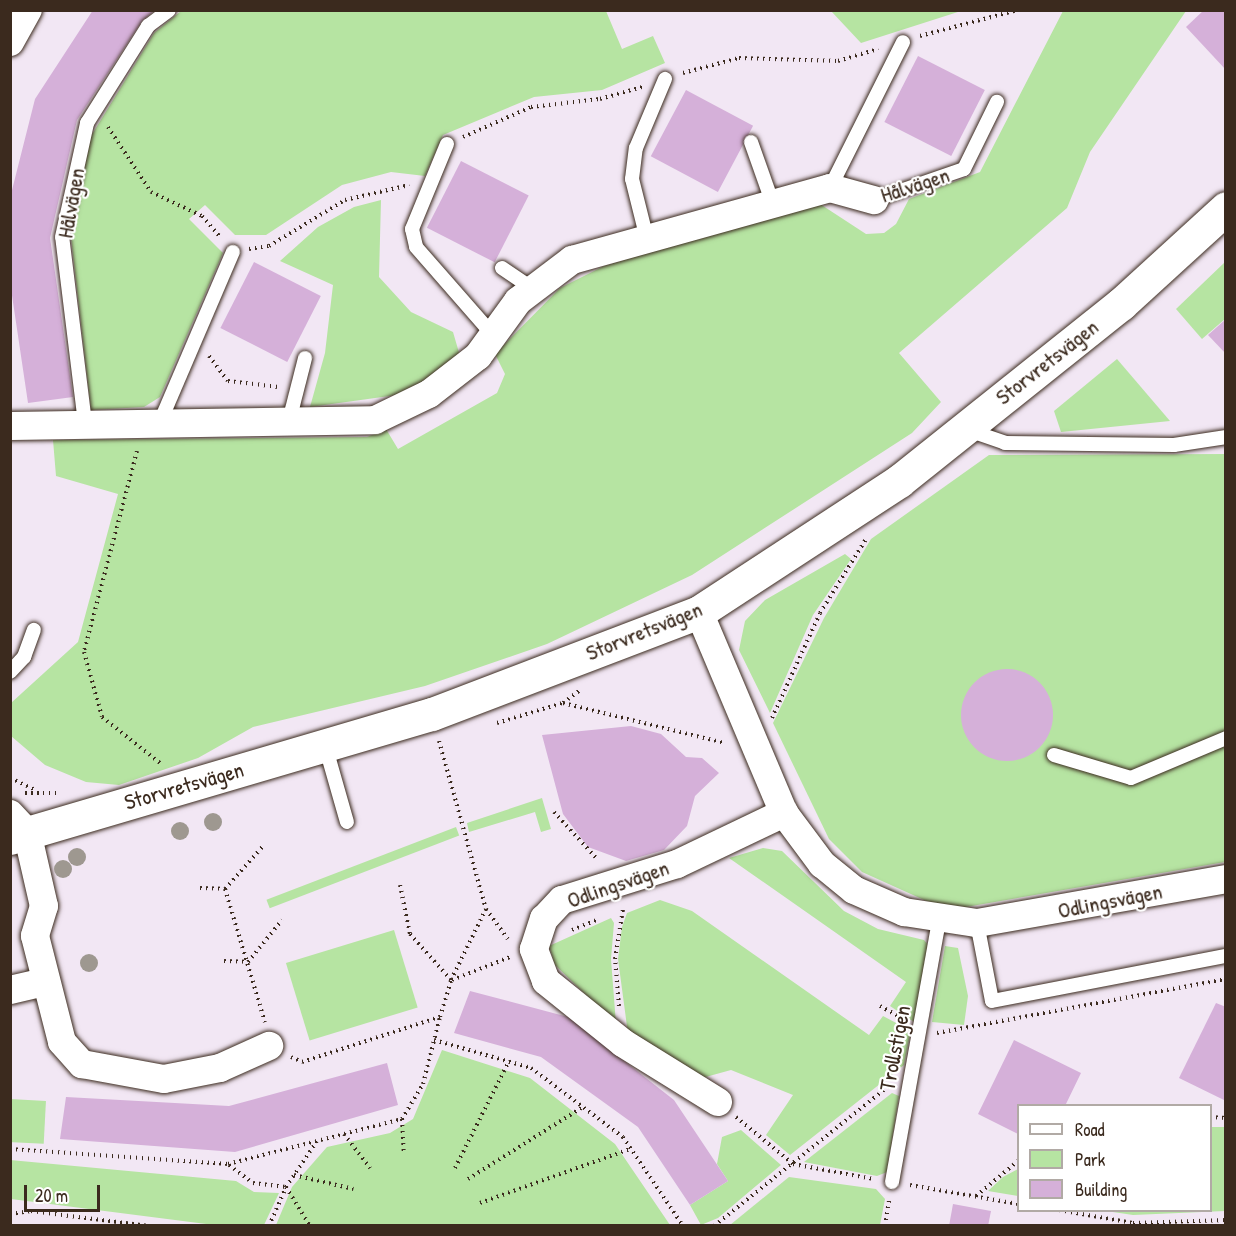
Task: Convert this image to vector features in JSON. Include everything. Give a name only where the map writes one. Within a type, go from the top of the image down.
[{"type":"street","points":[[10,42],[28,10]]},
{"type":"street","points":[[10,426],[375,420],[429,394],[478,356],[493,335],[533,290],[572,260],[830,188]]},
{"type":"street","name":"Hålvägen","points":[[830,188],[874,200]]},
{"type":"street","name":"Storvretsvägen","points":[[17,820],[325,745],[432,714],[699,612],[898,481],[1121,304],[1226,208]]},
{"type":"street","name":"Odlingsvägen","points":[[699,612],[784,813],[822,864],[854,890],[939,921],[977,923],[1226,879]]},
{"type":"street","name":"Odlingsvägen","points":[[526,951],[544,919],[562,900],[622,895],[676,864],[784,813]]},
{"type":"street","points":[[17,820],[44,906],[35,936],[46,982],[62,1042],[82,1064],[164,1079],[220,1068],[268,1046]]},
{"type":"street","points":[[526,951],[546,981],[623,1043],[718,1102]]},
{"type":"street","points":[[10,990],[46,982]]},
{"type":"lane","name":"Hålvägen","points":[[85,423],[62,237],[87,123],[148,26],[169,10]]},
{"type":"lane","points":[[830,188],[903,42]]},
{"type":"lane","points":[[647,239],[632,179],[636,148],[665,79]]},
{"type":"lane","name":"Hålvägen","points":[[874,200],[964,169],[997,102]]},
{"type":"lane","points":[[751,142],[773,204]]},
{"type":"lane","points":[[447,144],[412,229],[416,247],[493,335]]},
{"type":"lane","points":[[155,422],[233,252]]},
{"type":"lane","points":[[502,268],[533,290]]},
{"type":"lane","points":[[289,421],[305,358]]},
{"type":"lane","points":[[963,428],[1005,443],[1174,445],[1226,437]]},
{"type":"lane","points":[[10,672],[24,657],[34,630]]},
{"type":"lane","points":[[1054,755],[1131,778],[1226,738]]},
{"type":"lane","points":[[325,745],[347,822]]},
{"type":"lane","name":"Trollstigen","points":[[892,1182],[939,921]]},
{"type":"lane","points":[[977,923],[992,1001],[1226,956]]},
{"type":"path","points":[[447,144],[531,107],[600,99],[739,58],[838,61],[1018,10]]},
{"type":"path","points":[[96,109],[151,192],[202,216],[233,252],[269,246],[345,200],[390,186],[430,184]]},
{"type":"path","points":[[193,337],[228,381],[297,389]]},
{"type":"path","points":[[155,422],[129,469],[84,652],[102,717],[166,768]]},
{"type":"path","points":[[432,714],[486,909],[526,951],[451,980]]},
{"type":"path","points":[[10,778],[37,790],[66,794]]},
{"type":"path","points":[[17,820],[37,790]]},
{"type":"path","points":[[554,812],[622,895],[615,959],[623,1043]]},
{"type":"path","points":[[225,889],[263,846]]},
{"type":"path","points":[[400,885],[410,934],[451,980]]},
{"type":"path","points":[[200,888],[225,889]]},
{"type":"path","points":[[225,889],[248,962],[268,1046],[302,1062],[440,1017]]},
{"type":"path","points":[[405,1155],[402,1119],[423,1084],[451,980],[486,909]]},
{"type":"path","points":[[248,962],[282,920]]},
{"type":"path","points":[[224,961],[248,962]]},
{"type":"path","points":[[434,1040],[531,1068],[583,1107],[630,1149],[683,1226]]},
{"type":"path","points":[[454,1168],[509,1061]]},
{"type":"path","points":[[714,1226],[913,1066]]},
{"type":"path","points":[[718,1102],[793,1164],[1017,1204]]},
{"type":"path","points":[[468,1179],[583,1107]]},
{"type":"path","points":[[10,1149],[228,1164],[402,1119]]},
{"type":"path","points":[[345,1134],[370,1168]]},
{"type":"path","points":[[269,1226],[286,1187],[317,1141]]},
{"type":"path","points":[[480,1203],[630,1149]]},
{"type":"path","points":[[975,1196],[1017,1162]]},
{"type":"path","points":[[228,1164],[253,1183],[286,1187]]},
{"type":"path","points":[[294,1176],[353,1189]]},
{"type":"path","points":[[885,1226],[892,1182]]},
{"type":"path","points":[[286,1187],[310,1226]]},
{"type":"path","points":[[10,1214],[31,1211],[149,1226]]},
{"type":"path","points":[[1070,1212],[1133,1223],[1226,1220]]},
{"type":"green space","points":[[181,11],[606,11],[622,49],[653,36],[665,63],[602,90],[534,97],[443,135],[425,176],[391,172],[342,185],[266,235],[235,235],[205,205],[189,219],[223,253],[160,397],[144,407],[91,410],[71,238],[91,136],[154,33]]},
{"type":"green space","points":[[831,11],[961,11],[861,43]]},
{"type":"green space","points":[[1063,11],[1186,11],[1090,152],[1067,208],[899,353],[941,402],[912,433],[692,575],[547,644],[425,686],[253,727],[198,758],[119,785],[86,782],[45,765],[11,736],[11,703],[78,642],[118,494],[56,476],[53,440],[367,437],[386,429],[398,449],[497,393],[505,374],[495,354],[560,288],[604,266],[817,202],[866,234],[884,233],[896,224],[909,199],[980,172]]},
{"type":"green space","points":[[381,200],[379,277],[411,312],[453,332],[460,356],[404,394],[310,407],[325,353],[333,285],[280,261],[318,227],[354,207]]},
{"type":"green space","points":[[1225,262],[1225,319],[1202,339],[1176,309]]},
{"type":"green space","points":[[1117,359],[1170,421],[1061,432],[1054,411]]},
{"type":"green space","points":[[1225,454],[1225,862],[966,907],[933,904],[862,872],[829,839],[773,723],[824,618],[871,539],[989,455]]},
{"type":"green space","points":[[845,554],[851,559],[813,615],[770,713],[739,650],[745,621],[765,600]]},
{"type":"green space","points":[[542,798],[551,829],[541,832],[535,812],[469,832],[467,823]]},
{"type":"green space","points":[[456,827],[459,835],[270,908],[266,900]]},
{"type":"green space","points":[[763,848],[782,851],[844,911],[878,929],[924,940],[930,947],[914,1022],[890,1006],[906,982],[729,858]]},
{"type":"green space","points":[[660,900],[692,911],[869,1035],[883,1016],[900,1025],[910,1035],[904,1065],[790,1155],[766,1135],[793,1095],[731,1070],[691,1081],[628,1034],[618,959],[622,927],[627,913]]},
{"type":"green space","points":[[611,918],[614,923],[611,959],[616,1024],[555,965],[549,946]]},
{"type":"green space","points":[[394,930],[418,1007],[310,1040],[286,963]]},
{"type":"green space","points":[[945,946],[958,948],[968,996],[964,1025],[932,1022]]},
{"type":"green space","points":[[442,1050],[530,1078],[615,1144],[670,1225],[276,1225],[292,1187],[327,1147],[390,1133],[413,1119]]},
{"type":"green space","points":[[892,1093],[899,1096],[887,1172],[877,1176],[804,1162]]},
{"type":"green space","points":[[10,1099],[46,1101],[44,1144],[10,1142]]},
{"type":"green space","points":[[1212,1127],[1225,1127],[1225,1211],[1212,1212]]},
{"type":"green space","points":[[741,1130],[781,1165],[718,1218],[701,1225],[690,1205],[728,1181],[717,1164],[722,1137]]},
{"type":"green space","points":[[10,1160],[236,1181],[254,1192],[279,1193],[264,1225],[214,1225],[11,1199]]},
{"type":"green space","points":[[1017,1170],[1017,1196],[988,1191],[1003,1177]]},
{"type":"green space","points":[[789,1177],[876,1189],[885,1199],[880,1225],[730,1225]]},
{"type":"green space","points":[[1113,1212],[1202,1212],[1133,1215]]},
{"type":"building","points":[[93,10],[155,10],[142,21],[77,120],[50,238],[73,397],[28,403],[10,282],[10,198],[35,99]]},
{"type":"building","points":[[1204,10],[1226,10],[1226,70],[1186,27]]},
{"type":"building","points":[[918,56],[985,90],[951,156],[884,122]]},
{"type":"building","points":[[686,90],[753,126],[718,192],[651,156]]},
{"type":"building","points":[[461,161],[529,196],[495,262],[427,228]]},
{"type":"building","points":[[254,262],[321,296],[287,362],[220,328]]},
{"type":"building","points":[[1226,319],[1226,354],[1208,335]]},
{"type":"building","points":[[1007,669],[1025,673],[1039,683],[1049,697],[1053,715],[1049,733],[1039,747],[1025,757],[1007,761],[989,757],[975,747],[965,733],[961,715],[965,697],[975,683],[989,673]]},
{"type":"building","points":[[631,726],[661,734],[686,757],[702,758],[719,773],[695,796],[687,826],[664,850],[626,861],[588,847],[563,814],[542,735]]},
{"type":"building","points":[[470,991],[568,1017],[674,1100],[728,1181],[690,1205],[638,1127],[541,1057],[454,1033]]},
{"type":"building","points":[[1216,1003],[1226,1007],[1226,1101],[1179,1078]]},
{"type":"building","points":[[1014,1040],[1081,1073],[1066,1104],[1017,1104],[1017,1134],[978,1114]]},
{"type":"building","points":[[387,1063],[398,1105],[235,1152],[60,1139],[66,1097],[229,1106]]},
{"type":"building","points":[[953,1204],[991,1211],[988,1226],[949,1226]]}]
